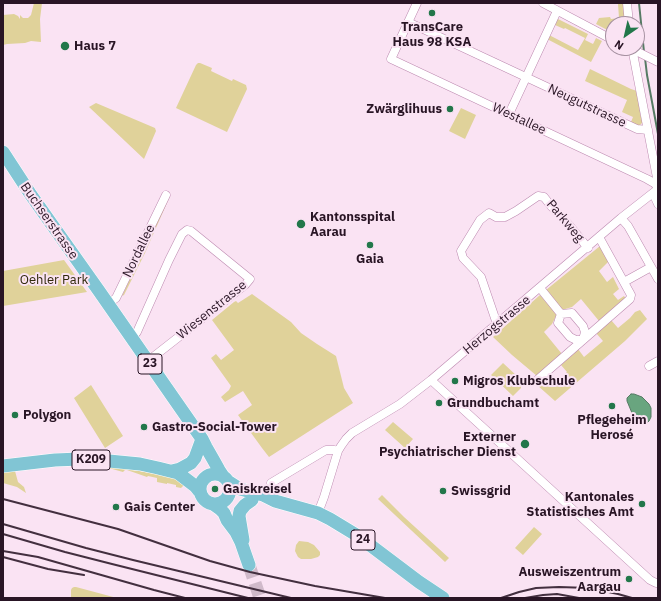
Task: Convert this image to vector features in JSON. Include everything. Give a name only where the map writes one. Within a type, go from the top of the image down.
[{"type":"main road","name":"Buchserstrasse","points":[[5,158],[148,361],[227,478]]},
{"type":"main road","points":[[175,472],[191,463],[204,443]]},
{"type":"main road","points":[[204,443],[205,477]]},
{"type":"main road","name":"K209","points":[[3,466],[55,460],[80,459],[140,464],[205,477]]},
{"type":"main road","name":"K209","points":[[175,472],[196,486],[199,491]]},
{"type":"main road","points":[[218,474],[227,478],[230,490],[227,498],[220,504],[209,504],[202,498],[199,491],[200,483],[205,477],[218,474]]},
{"type":"main road","name":"24","points":[[227,478],[275,501],[318,513],[342,526],[443,598]]},
{"type":"main road","points":[[227,498],[236,532],[249,565]]},
{"type":"main road","name":"24","points":[[227,498],[275,501]]},
{"type":"main road","points":[[244,551],[243,533],[239,516],[240,511],[244,506],[252,500]]},
{"type":"main road","points":[[213,504],[224,514],[236,532]]},
{"type":"street","points":[[408,22],[416,3]]},
{"type":"street","points":[[542,3],[605,36]]},
{"type":"street","points":[[627,3],[628,16]]},
{"type":"street","points":[[509,114],[557,11]]},
{"type":"street","name":"Westallee","points":[[408,22],[391,58],[647,179],[654,183],[656,190]]},
{"type":"street","name":"Neugutstrasse","points":[[408,22],[637,129],[648,130]]},
{"type":"street","points":[[635,56],[658,183]]},
{"type":"street","points":[[645,56],[658,62]]},
{"type":"street","points":[[656,190],[658,204]]},
{"type":"street","name":"Herzogstrasse","points":[[318,513],[340,446],[352,433],[400,404],[431,380],[656,190]]},
{"type":"street","name":"Nordallee","points":[[108,304],[116,298],[166,195]]},
{"type":"street","name":"Parkweg","points":[[498,324],[481,277],[463,258],[461,251],[480,220],[489,213],[496,217],[505,217],[538,196],[544,196],[588,248]]},
{"type":"street","points":[[622,218],[658,279]]},
{"type":"street","name":"Wiesenstrasse","points":[[132,338],[137,332],[182,234],[187,230],[191,231],[250,279],[245,285],[148,361]]},
{"type":"street","points":[[536,381],[630,299],[631,295],[600,237]]},
{"type":"street","points":[[624,282],[651,267]]},
{"type":"street","points":[[540,288],[562,314]]},
{"type":"street","points":[[562,314],[572,313],[583,326],[585,332],[583,340]]},
{"type":"street","points":[[562,314],[558,323],[570,337],[576,340],[583,340]]},
{"type":"street","points":[[649,366],[658,361]]},
{"type":"street","points":[[431,380],[648,578],[653,582],[658,583]]},
{"type":"street","points":[[271,483],[326,450],[338,451]]},
{"type":"green space","points":[[34,3],[42,3],[40,19],[41,42],[31,41],[3,45],[3,15],[14,14],[20,19],[20,15],[23,18],[28,18],[31,15]]},
{"type":"green space","points":[[614,3],[623,3],[625,16],[619,16],[618,4]]},
{"type":"green space","points":[[605,17],[605,29],[596,24],[599,18]]},
{"type":"green space","points":[[558,19],[588,34],[585,40],[593,44],[596,38],[602,41],[591,62],[547,39],[548,35],[551,36],[578,50],[585,38],[565,28],[564,29],[555,25],[556,20]]},
{"type":"green space","points":[[198,63],[212,68],[211,71],[232,81],[233,79],[246,85],[247,89],[227,132],[176,108]]},
{"type":"green space","points":[[590,69],[637,91],[642,120],[640,125],[637,126],[631,122],[633,117],[622,112],[627,100],[585,81]]},
{"type":"green space","points":[[96,103],[155,128],[156,131],[144,159],[89,107]]},
{"type":"green space","points":[[461,108],[476,115],[465,139],[449,131]]},
{"type":"green space","points":[[168,196],[170,196],[145,253],[124,295],[122,296]]},
{"type":"green space","points":[[600,246],[609,261],[599,271],[607,282],[613,277],[619,289],[613,294],[618,300],[624,296],[626,299],[599,321],[581,299],[572,307],[562,310],[546,290]]},
{"type":"green space","name":"Oehler Park","points":[[64,260],[87,292],[3,306],[3,271]]},
{"type":"green space","points":[[252,294],[291,322],[301,333],[336,356],[344,388],[353,403],[269,457],[238,415],[252,405],[243,391],[225,402],[221,397],[229,390],[231,386],[211,358],[216,354],[221,360],[234,350],[212,320],[234,302],[236,301],[238,303]]},
{"type":"green space","points":[[540,295],[557,314],[552,324],[544,332],[562,354],[537,376],[493,337]]},
{"type":"green space","points":[[640,310],[647,319],[625,341],[555,401],[537,385],[548,376],[555,383],[567,372],[561,365],[578,349],[584,357],[603,341],[596,333],[611,320],[618,328],[635,312]]},
{"type":"green space","points":[[503,363],[517,376],[521,383],[521,388],[513,396],[491,375]]},
{"type":"green space","points":[[91,385],[123,436],[105,448],[74,398]]},
{"type":"green space","points":[[393,422],[413,439],[405,448],[385,430]]},
{"type":"green space","points":[[105,467],[127,469],[162,475],[180,480],[185,484],[181,488],[176,487],[176,485],[157,482],[157,478],[147,477],[127,470],[123,472]]},
{"type":"green space","points":[[3,471],[15,471],[18,482],[24,487],[26,493],[17,487],[3,483]]},
{"type":"green space","points":[[382,495],[449,558],[445,562],[378,499]]},
{"type":"green space","points":[[534,527],[542,534],[523,555],[515,548]]},
{"type":"green space","points":[[299,541],[308,542],[314,545],[320,552],[320,555],[311,559],[301,559],[298,557],[295,551],[296,545]]},
{"type":"green space","points":[[74,587],[117,598],[71,598],[71,590]]},
{"type":"shaded area","points":[[631,394],[642,397],[649,404],[651,408],[651,417],[647,423],[640,420],[632,413],[627,401],[627,398]]},
{"type":"waterway","points":[[639,3],[640,16]]},
{"type":"waterway","points":[[645,58],[658,134]]},
{"type":"tunnel","points":[[249,565],[260,598]]},
{"type":"railway","points":[[3,499],[118,529],[210,561],[250,572],[315,586],[385,598]]},
{"type":"railway","points":[[3,524],[86,548],[291,598]]},
{"type":"railway","points":[[3,534],[65,552],[248,598]]},
{"type":"railway","points":[[3,551],[38,557],[185,598]]},
{"type":"railway","points":[[3,557],[48,569],[84,575]]},
{"type":"railway","points":[[501,598],[536,588],[559,587],[589,588],[632,598]]},
{"type":"railway","points":[[525,598],[557,594],[579,598]]},
{"type":"place","name":"TransCare Haus 98 KSA","points":[[432,13]]},
{"type":"place","name":"Haus 7","points":[[65,46]]},
{"type":"place","name":"Zwärglihuus","points":[[450,109]]},
{"type":"place","name":"Kantonsspital Aarau","points":[[301,224]]},
{"type":"place","name":"Gaia","points":[[370,245]]},
{"type":"place","name":"Migros Klubschule","points":[[455,381]]},
{"type":"place","name":"Grundbuchamt","points":[[439,403]]},
{"type":"place","name":"Pflegeheim Herosé","points":[[612,406]]},
{"type":"place","name":"Polygon","points":[[15,415]]},
{"type":"place","name":"Gastro-Social-Tower","points":[[144,427]]},
{"type":"place","name":"Externer Psychiatrischer Dienst","points":[[525,444]]},
{"type":"place","name":"Gaiskreisel","points":[[215,489]]},
{"type":"place","name":"Swissgrid","points":[[443,491]]},
{"type":"place","name":"Kantonales Statistisches Amt","points":[[642,504]]},
{"type":"place","name":"Gais Center","points":[[116,507]]},
{"type":"place","name":"Ausweiszentrum Aargau","points":[[629,579]]}]
